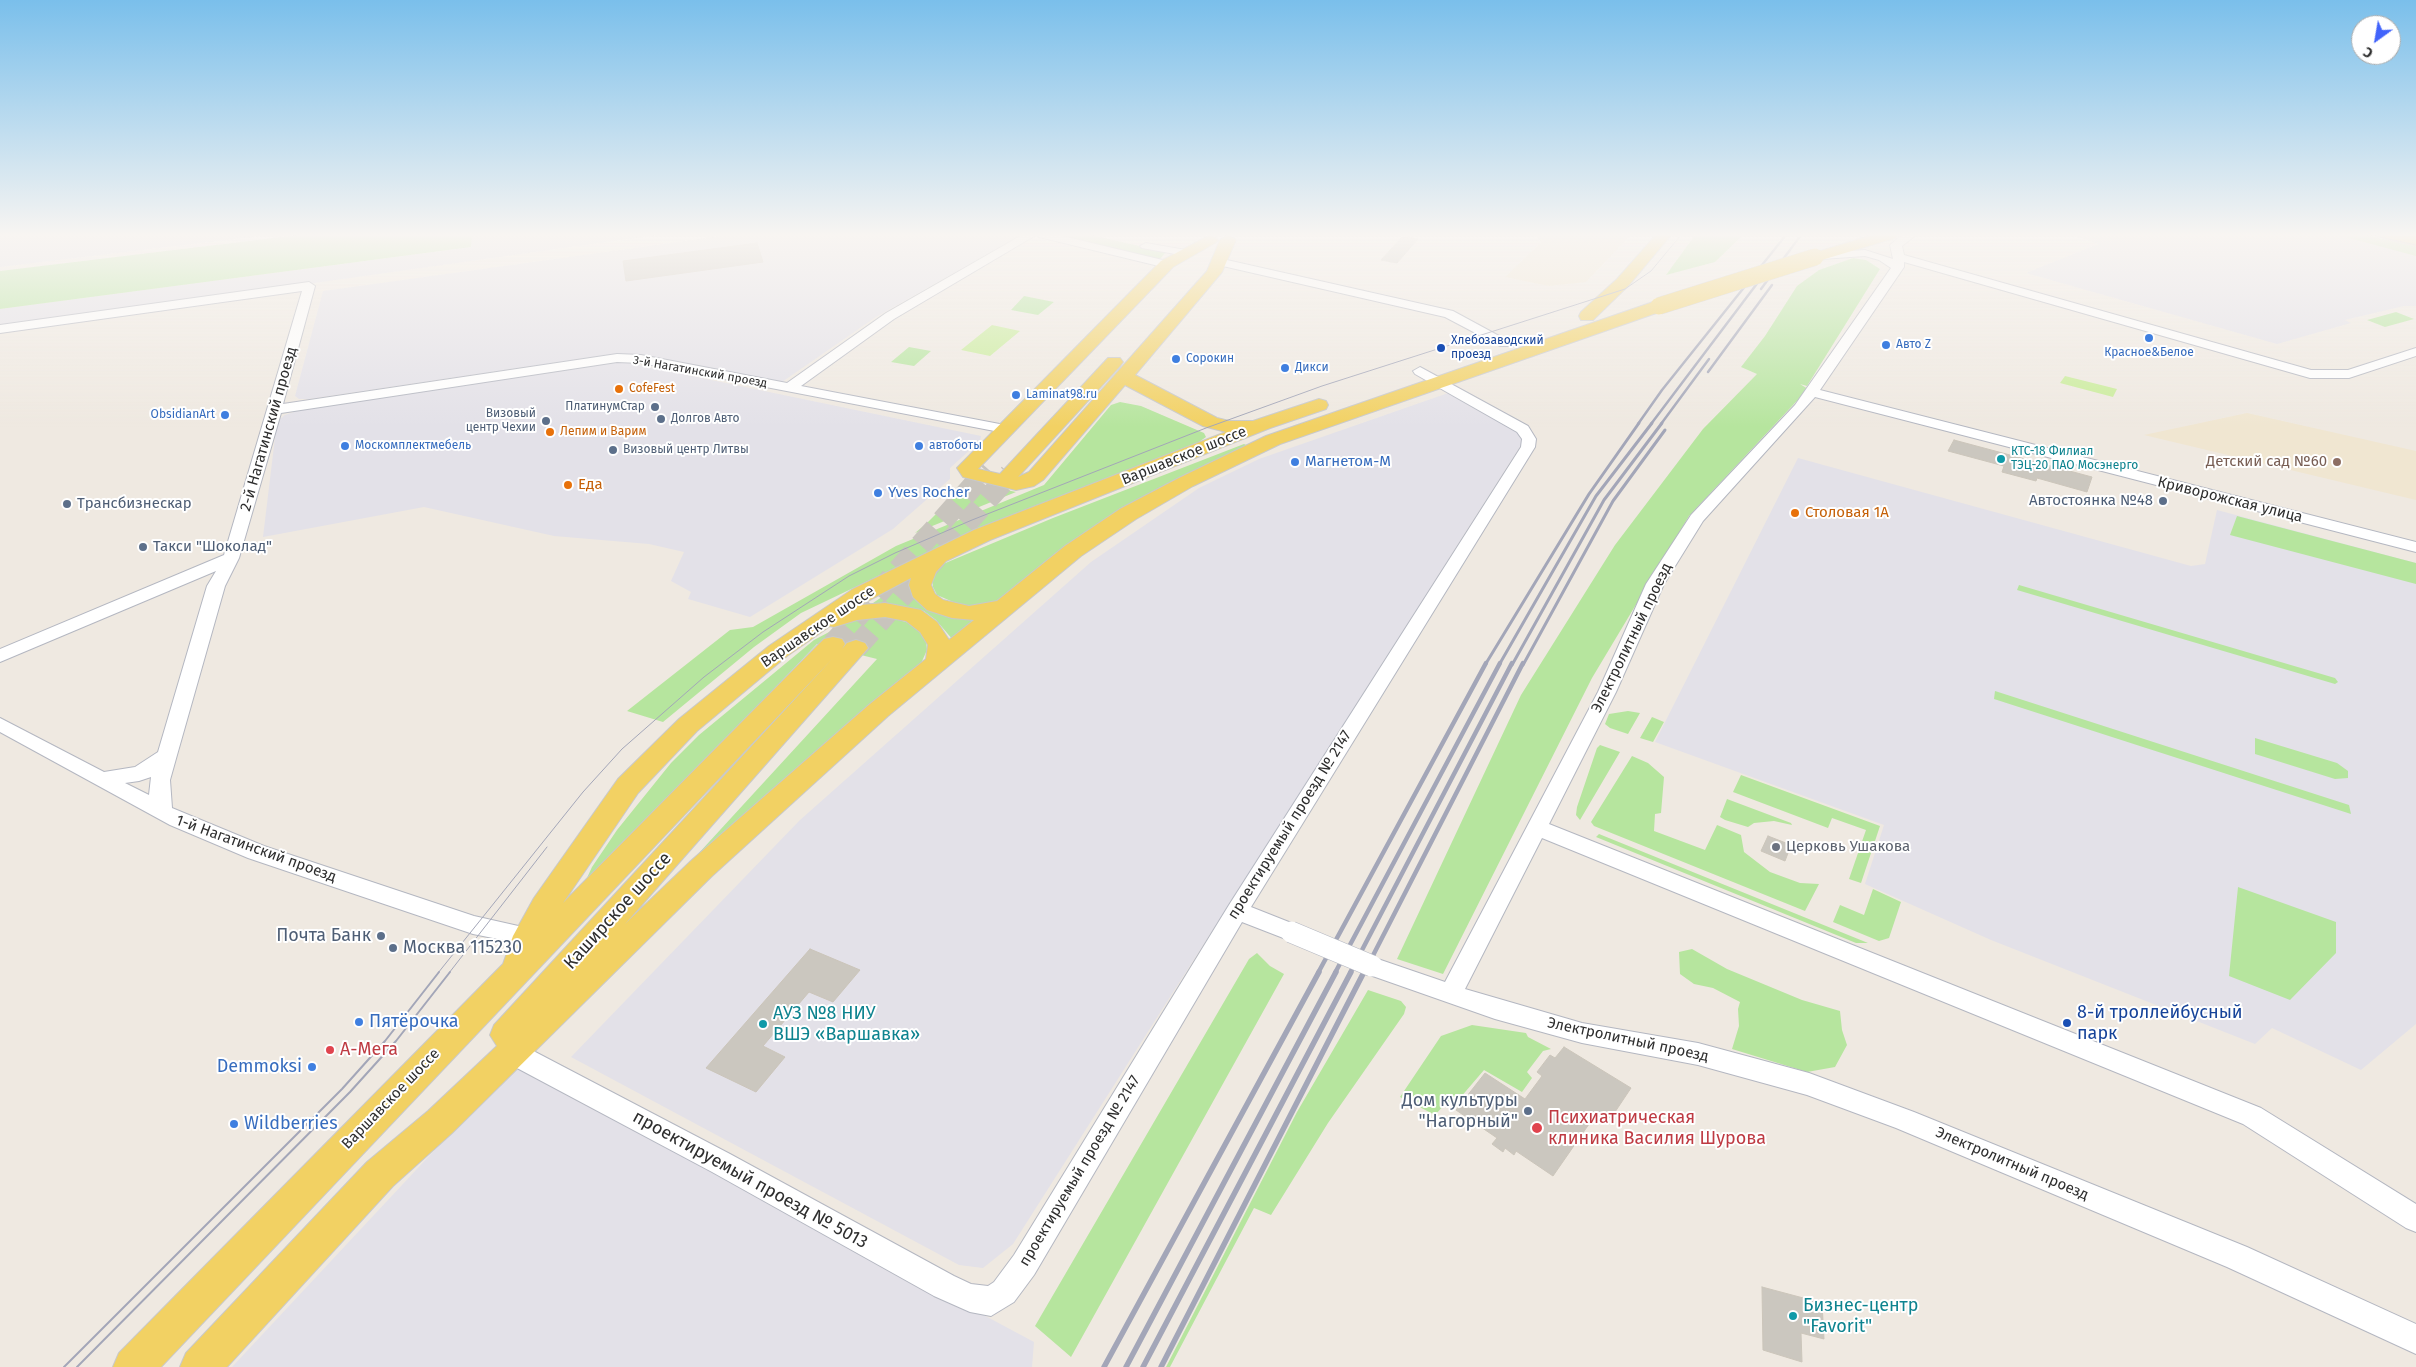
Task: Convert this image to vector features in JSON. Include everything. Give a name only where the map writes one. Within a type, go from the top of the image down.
[{"type":"main road","points":[[1133,299],[967,468],[970,473],[1016,484],[1027,482],[1036,476],[1190,299]]},
{"type":"main road","points":[[988,470],[1159,299]]},
{"type":"main road","points":[[1010,474],[1166,299]]},
{"type":"main road","points":[[1587,316],[1605,299]]},
{"type":"main road","name":"Варшавское шоссе","points":[[133,1367],[517,969],[528,936],[545,906],[628,786],[688,724],[778,650],[861,594],[982,535],[1263,424],[1587,316],[1661,299]]},
{"type":"main road","name":"Варшавское шоссе","points":[[200,1367],[380,1174],[440,1122],[702,868],[781,795],[938,660],[1089,541],[1128,514],[1186,482],[1272,440],[1438,382],[1657,300]]},
{"type":"main road","points":[[1129,368],[1126,376],[1132,382],[1210,422],[1229,427],[1263,424]]},
{"type":"main road","points":[[1099,404],[1114,395],[1124,394],[1147,399],[1211,431],[1213,440],[1201,448]]},
{"type":"main road","points":[[937,558],[926,570],[920,585],[926,597],[935,605],[952,611],[969,613],[984,612],[1005,606]]},
{"type":"main road","points":[[810,628],[854,613],[885,610],[912,615],[929,627],[940,646],[938,660]]},
{"type":"main road","name":"Каширское шоссе","points":[[380,1174],[844,646],[517,969]]},
{"type":"street","name":"2-й Нагатинский проезд","points":[[0,329],[217,299]]},
{"type":"street","name":"2-й Нагатинский проезд","points":[[162,812],[159,796],[160,780],[216,586],[231,558],[305,299]]},
{"type":"street","points":[[789,388],[890,316],[920,299]]},
{"type":"street","points":[[1381,299],[1449,314],[1505,343]]},
{"type":"street","name":"Электролитный проезд","points":[[1874,299],[1800,408],[1750,458],[1697,518],[1655,584],[1606,692],[1450,994],[1582,1033],[1698,1054],[1809,1084],[1905,1120],[2236,1257],[2416,1339]]},
{"type":"street","points":[[2034,299],[2310,374],[2349,374],[2416,352]]},
{"type":"street","name":"3-й Нагатинский проезд","points":[[274,410],[617,358],[641,359],[1005,429]]},
{"type":"street","name":"проектируемый проезд № 2147","points":[[991,1301],[1004,1292],[1024,1264],[1237,911],[1528,447],[1529,439],[1523,429],[1420,371]]},
{"type":"street","name":"Криворожская улица","points":[[1812,392],[2416,548]]},
{"type":"street","points":[[0,656],[231,558]]},
{"type":"street","points":[[164,587],[202,582],[209,582],[216,586]]},
{"type":"street","name":"1-й Нагатинский проезд","points":[[0,724],[177,820],[265,855],[474,925],[528,936]]},
{"type":"street","points":[[101,780],[139,774],[151,768],[167,755]]},
{"type":"street","points":[[1537,827],[2252,1116],[2416,1219]]},
{"type":"street","points":[[1237,911],[1372,966],[1450,994]]},
{"type":"street","name":"проектируемый проезд № 5013","points":[[511,1052],[712,1158],[944,1286],[970,1298],[991,1301]]},
{"type":"shaded area","points":[[78,299],[201,299],[0,327],[0,309]]},
{"type":"shaded area","points":[[321,299],[908,299],[876,317],[782,382],[773,383],[643,356],[607,355],[309,399],[299,399],[295,396]]},
{"type":"shaded area","points":[[2117,299],[2416,299],[2416,306],[2404,306],[2345,320],[2351,323],[2277,344]]},
{"type":"shaded area","points":[[615,360],[981,436],[980,441],[950,468],[950,479],[893,529],[750,617],[688,599],[691,592],[671,581],[684,552],[649,544],[554,536],[424,507],[263,537],[277,421],[285,415],[300,410]]},
{"type":"shaded area","points":[[1451,392],[1518,429],[1523,437],[1521,445],[1013,1244],[983,1268],[959,1265],[571,1057],[800,820],[1091,562],[1199,488],[1259,459]]},
{"type":"shaded area","name":"Детский сад №60","points":[[2247,413],[2416,451],[2416,500],[2144,435]]},
{"type":"shaded area","name":"8-й троллейбусный парк","points":[[1798,458],[2191,566],[2205,564],[2217,510],[2416,563],[2416,1024],[2361,1070],[2272,1028],[2255,1044],[1991,940],[1865,884],[1884,825],[1655,742]]},
{"type":"shaded area","points":[[515,1064],[1034,1342],[1032,1367],[232,1367]]},
{"type":"green space","points":[[0,299],[78,299],[0,309]]},
{"type":"green space","points":[[1021,299],[1038,299],[1054,302],[1038,315],[1011,310]]},
{"type":"green space","points":[[1789,299],[1861,299],[1807,386],[1800,384],[1808,389],[1689,516],[1592,678],[1443,974],[1397,959],[1521,695],[1615,545],[1703,429],[1757,374],[1741,367],[1765,336]]},
{"type":"green space","points":[[2396,312],[2414,319],[2385,327],[2367,320]]},
{"type":"green space","points":[[992,325],[1020,331],[990,356],[961,350]]},
{"type":"green space","points":[[909,347],[931,351],[914,366],[891,362]]},
{"type":"green space","points":[[2065,376],[2117,389],[2113,397],[2060,383]]},
{"type":"green space","points":[[1120,402],[1141,406],[1204,433],[1206,437],[1199,442],[979,528],[801,613],[754,647],[663,722],[627,711],[730,630],[753,627],[896,546],[1044,485],[1111,405]]},
{"type":"green space","points":[[1244,444],[1248,446],[1003,600],[974,607],[960,605],[937,595],[933,587],[932,578],[943,564],[1053,518]]},
{"type":"green space","points":[[968,482],[1016,492],[915,533],[927,523]]},
{"type":"green space","points":[[2237,516],[2416,563],[2416,584],[2230,535]]},
{"type":"green space","points":[[2019,585],[2335,678],[2338,682],[2335,684],[2017,590]]},
{"type":"green space","points":[[898,586],[902,587],[923,605],[954,617],[975,621],[953,640],[936,620],[924,611],[873,603]]},
{"type":"green space","points":[[890,617],[912,624],[922,631],[926,640],[927,650],[919,668],[653,903],[877,659],[817,644],[581,891],[592,867],[617,830],[671,763],[699,735],[814,640],[850,621],[863,618]]},
{"type":"green space","points":[[1995,691],[2349,805],[2351,814],[1994,699]]},
{"type":"green space","points":[[1628,711],[1640,713],[1628,734],[1610,728],[1605,724],[1609,714]]},
{"type":"green space","points":[[1652,717],[1664,722],[1653,742],[1640,738]]},
{"type":"green space","points":[[2255,738],[2337,763],[2348,771],[2348,778],[2335,779],[2255,754]]},
{"type":"green space","points":[[1600,745],[1620,752],[1580,820],[1576,815],[1577,807],[1597,748]]},
{"type":"green space","points":[[1632,756],[1648,763],[1664,777],[1661,813],[1655,814],[1654,831],[1705,850],[1717,825],[1741,835],[1744,852],[1770,872],[1800,883],[1819,884],[1805,911],[1594,826],[1591,822]]},
{"type":"green space","points":[[1741,775],[1880,826],[1861,883],[1849,879],[1866,830],[1832,818],[1828,828],[1733,792]]},
{"type":"green space","points":[[1727,799],[1792,825],[1774,821],[1754,823],[1748,827],[1725,820],[1720,817]]},
{"type":"green space","points":[[1599,834],[1868,943],[1856,943],[1596,837]]},
{"type":"green space","points":[[2238,887],[2336,922],[2336,953],[2290,1000],[2229,976]]},
{"type":"green space","points":[[1873,889],[1901,902],[1889,938],[1879,941],[1833,922],[1840,905],[1864,915]]},
{"type":"green space","points":[[1692,949],[1727,969],[1802,1000],[1840,1011],[1842,1030],[1847,1045],[1835,1067],[1807,1072],[1732,1049],[1739,1026],[1738,1009],[1740,1002],[1713,988],[1694,984],[1680,974],[1679,952]]},
{"type":"green space","points":[[1257,953],[1270,966],[1284,974],[1071,1357],[1035,1326],[1249,959]]},
{"type":"green space","points":[[1368,990],[1401,1001],[1406,1007],[1404,1014],[1328,1123],[1271,1215],[1254,1208],[1170,1367],[1166,1367],[1297,1112]]},
{"type":"green space","points":[[1472,1025],[1526,1033],[1528,1037],[1551,1049],[1543,1051],[1527,1072],[1532,1078],[1522,1092],[1484,1070],[1460,1098],[1446,1103],[1435,1115],[1400,1097],[1441,1036]]},
{"type":"building","name":"КТС-18 Филиал ТЭЦ-20 ПАО Мосэнерго","points":[[1954,440],[2092,477],[2087,492],[2037,478],[2036,481],[2002,472],[2004,466],[1948,451]]},
{"type":"building","name":"Церковь Ушакова","points":[[1768,836],[1791,845],[1785,861],[1761,851]]},
{"type":"building","name":"АУЗ №8 НИУ ВШЭ «Варшавка»","points":[[810,949],[860,970],[833,1002],[809,992],[763,1046],[785,1057],[756,1092],[706,1068]]},
{"type":"building","name":"Дом культуры \"Нагорный\"","points":[[1564,1047],[1631,1088],[1611,1118],[1608,1117],[1606,1120],[1596,1114],[1553,1176],[1516,1151],[1514,1155],[1505,1148],[1503,1152],[1492,1144],[1497,1138],[1456,1110],[1485,1073],[1525,1099],[1542,1076],[1537,1072],[1550,1055],[1555,1058]]},
{"type":"building","name":"Бизнес-центр \"Favorit\"","points":[[1762,1287],[1822,1303],[1824,1339],[1801,1333],[1802,1362],[1763,1350]]},
{"type":"tunnel","points":[[833,644],[988,469]]},
{"type":"tunnel","points":[[856,648],[1010,474]]},
{"type":"tram line","points":[[438,973],[583,792],[622,749],[704,677],[763,632],[849,576],[895,553],[972,520],[1206,428],[1322,386],[1594,299]]},
{"type":"tram line","points":[[449,973],[547,847]]},
{"type":"tram line","points":[[64,1367],[342,1089],[385,1041],[439,972]]},
{"type":"tram line","points":[[77,1367],[350,1092],[396,1041],[450,972]]},
{"type":"railway","points":[[1638,424],[1662,390],[1735,299]]},
{"type":"railway","points":[[1651,424],[1746,299]]},
{"type":"railway","points":[[1708,372],[1762,299]]},
{"type":"railway","points":[[1661,424],[1709,359]]},
{"type":"railway","points":[[1485,665],[1589,494],[1639,423]]},
{"type":"railway","points":[[1499,665],[1596,496],[1652,423]]},
{"type":"railway","points":[[1512,665],[1604,500],[1662,423]]},
{"type":"railway","points":[[1523,665],[1613,501],[1665,430]]},
{"type":"railway","points":[[1318,973],[1486,663]]},
{"type":"railway","points":[[1335,973],[1500,663]]},
{"type":"railway","points":[[1350,973],[1512,663]]},
{"type":"railway","points":[[1364,973],[1523,663]]},
{"type":"railway","points":[[1104,1367],[1319,972]]},
{"type":"railway","points":[[1126,1367],[1336,972]]},
{"type":"railway","points":[[1143,1367],[1351,972]]},
{"type":"railway","points":[[1161,1367],[1364,972]]},
{"type":"place","name":"Красное&Белое","points":[[2149,338]]},
{"type":"place","name":"Авто Z","points":[[1886,345]]},
{"type":"place","name":"Хлебозаводский проезд","points":[[1441,348]]},
{"type":"place","name":"Сорокин","points":[[1176,359]]},
{"type":"place","name":"Дикси","points":[[1285,368]]},
{"type":"place","name":"CofeFest","points":[[619,389]]},
{"type":"place","name":"Laminat98.ru","points":[[1016,395]]},
{"type":"place","name":"ПлатинумСтар","points":[[655,407]]},
{"type":"place","name":"ObsidianArt","points":[[225,415]]},
{"type":"place","name":"Долгов Авто","points":[[661,419]]},
{"type":"place","name":"Визовый центр Чехии","points":[[546,421]]},
{"type":"place","name":"Лепим и Варим","points":[[550,432]]},
{"type":"place","name":"Москомплектмебель","points":[[345,446]]},
{"type":"place","name":"автоботы","points":[[919,446]]},
{"type":"place","name":"Визовый центр Литвы","points":[[613,450]]},
{"type":"place","name":"КТС-18 Филиал ТЭЦ-20 ПАО Мосэнерго","points":[[2001,459]]},
{"type":"place","name":"Магнетом-М","points":[[1295,462]]},
{"type":"place","name":"Детский сад №60","points":[[2337,462]]},
{"type":"place","name":"Еда","points":[[568,485]]},
{"type":"place","name":"Yves Rocher","points":[[878,493]]},
{"type":"place","name":"Автостоянка №48","points":[[2163,501]]},
{"type":"place","name":"Трансбизнескар","points":[[67,504]]},
{"type":"place","name":"Столовая 1А","points":[[1795,513]]},
{"type":"place","name":"Такси \"Шоколад\"","points":[[143,547]]},
{"type":"place","name":"Церковь Ушакова","points":[[1776,847]]},
{"type":"place","name":"Почта Банк","points":[[381,936]]},
{"type":"place","name":"Москва 115230","points":[[393,948]]},
{"type":"place","name":"Пятёрочка","points":[[359,1022]]},
{"type":"place","name":"8-й троллейбусный парк","points":[[2067,1023]]},
{"type":"place","name":"АУЗ №8 НИУ ВШЭ «Варшавка»","points":[[763,1024]]},
{"type":"place","name":"А-Мега","points":[[330,1050]]},
{"type":"place","name":"Demmoksi","points":[[312,1067]]},
{"type":"place","name":"Дом культуры \"Нагорный\"","points":[[1528,1111]]},
{"type":"place","name":"Wildberries","points":[[234,1124]]},
{"type":"place","name":"Психиатрическая клиника Василия Шурова","points":[[1537,1128]]},
{"type":"place","name":"Бизнес-центр \"Favorit\"","points":[[1793,1316]]}]
